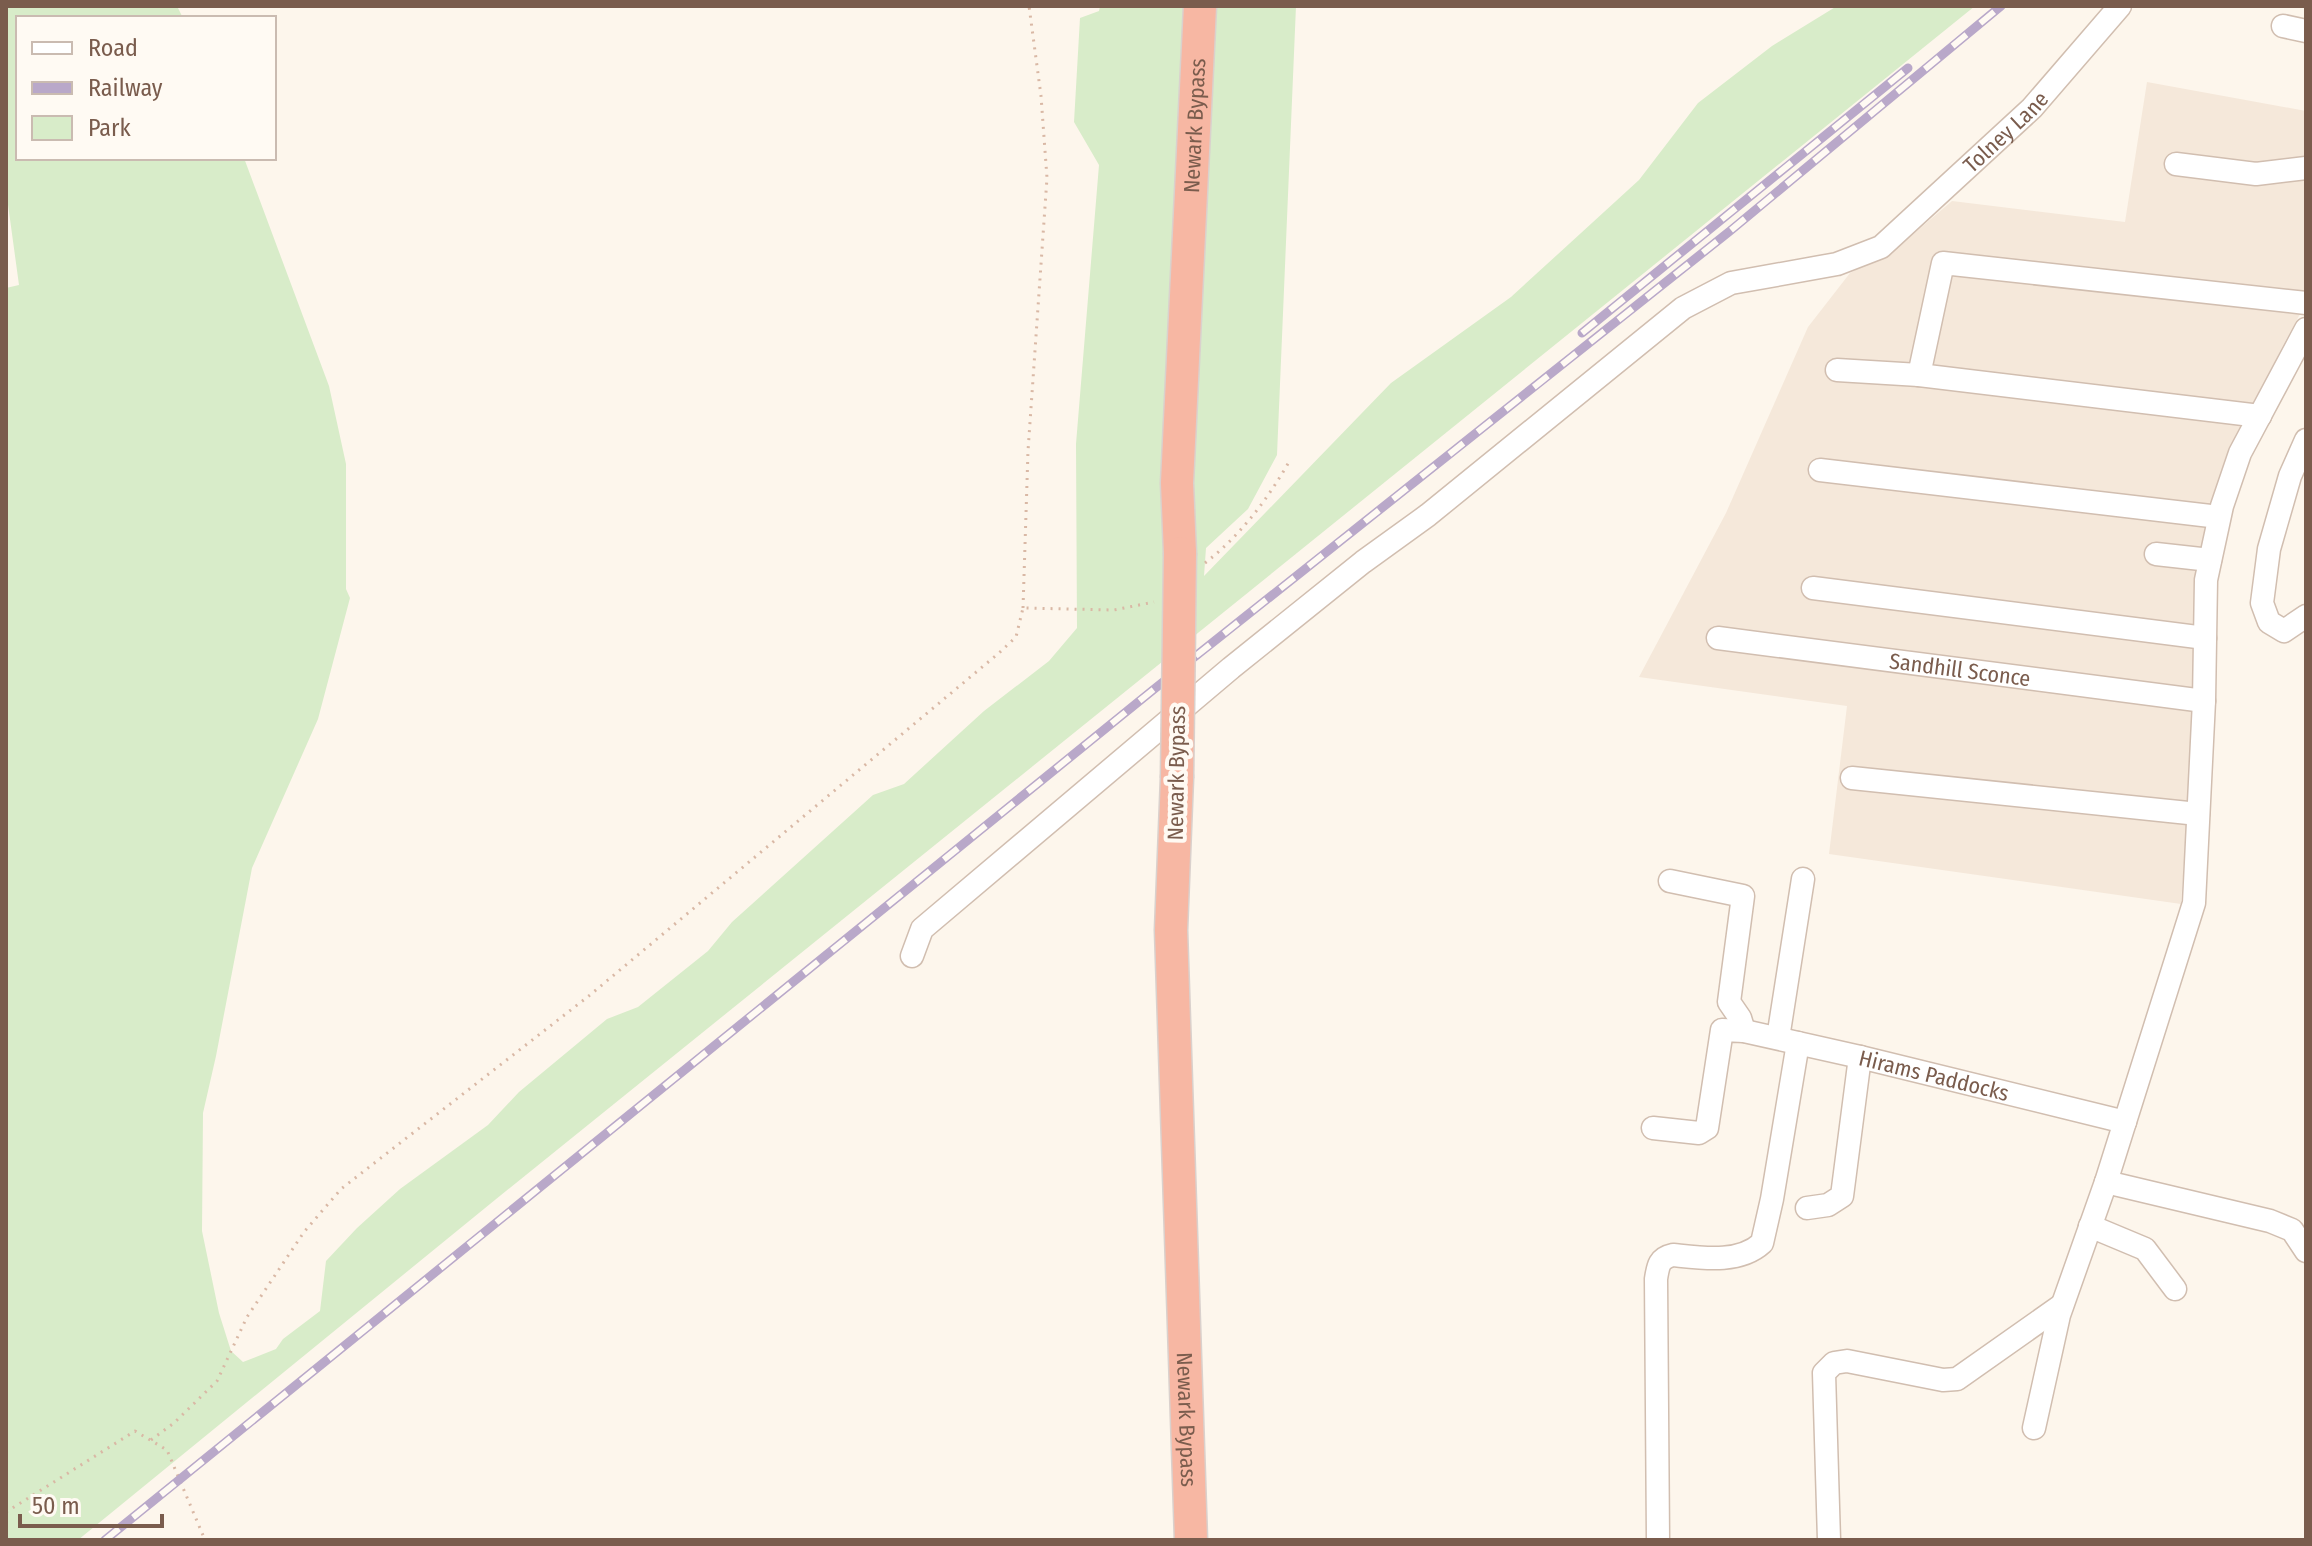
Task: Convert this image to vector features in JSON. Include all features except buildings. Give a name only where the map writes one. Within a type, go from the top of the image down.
[{"type":"highway","name":"Newark Bypass","points":[[1191,1540],[1171,930],[1190,560],[1177,483],[1200,6]]},
{"type":"street","name":"Tolney Lane","points":[[912,956],[922,929],[1231,668],[1363,562],[1428,515],[1683,308],[1731,283],[1837,264],[1881,247],[2032,108],[2120,6]]},
{"type":"street","points":[[2283,26],[2306,31]]},
{"type":"street","points":[[2176,164],[2256,174],[2306,168]]},
{"type":"street","points":[[1919,375],[1943,263],[2306,303]]},
{"type":"street","points":[[2034,1428],[2062,1305],[2106,1182],[2194,903],[2204,701],[2206,580],[2219,517],[2240,453],[2306,329]]},
{"type":"street","points":[[1837,370],[1919,375],[2260,416]]},
{"type":"street","points":[[2306,440],[2290,476],[2269,549],[2262,603],[2269,622],[2284,631],[2306,616]]},
{"type":"street","points":[[1820,470],[2219,517]]},
{"type":"street","points":[[2156,554],[2210,560]]},
{"type":"street","points":[[1813,588],[2205,638]]},
{"type":"street","name":"Sandhill Sconce","points":[[1718,638],[2204,701]]},
{"type":"street","points":[[1852,778],[2198,814]]},
{"type":"street","points":[[1658,1540],[1656,1279],[1659,1264],[1665,1257],[1673,1255],[1725,1258],[1744,1254],[1762,1243],[1790,1081],[1788,1041],[1803,879]]},
{"type":"street","points":[[1653,1128],[1699,1133],[1707,1128],[1722,1030],[1744,1031],[1740,1018],[1729,1002],[1743,896],[1670,881]]},
{"type":"street","name":"Hirams Paddocks","points":[[1744,1031],[2125,1122]]},
{"type":"street","points":[[1807,1208],[1828,1205],[1842,1196],[1860,1057]]},
{"type":"street","points":[[2106,1182],[2270,1221],[2292,1230],[2306,1251]]},
{"type":"street","points":[[2090,1226],[2145,1249],[2175,1289]]},
{"type":"street","points":[[1829,1540],[1824,1373],[1834,1363],[1847,1361],[1943,1380],[1957,1379],[2062,1305]]},
{"type":"path","points":[[151,1440],[174,1423],[217,1381],[247,1317],[304,1232],[341,1189],[590,995],[1016,637],[1023,608],[1028,451],[1047,178],[1041,96],[1029,6]]},
{"type":"path","points":[[1190,560],[1240,530],[1270,495],[1289,462]]},
{"type":"path","points":[[1023,608],[1114,610],[1152,604],[1164,594]]},
{"type":"path","points":[[6,1512],[135,1431],[167,1450],[205,1540]]},
{"type":"shaded area","points":[[2147,82],[2306,111],[2306,303],[2227,460],[2208,530],[2181,904],[1829,854],[1847,706],[1639,677],[1726,513],[1808,327],[1850,273],[1898,247],[1952,201],[2125,222]]},
{"type":"green space","points":[[6,6],[177,6],[182,16],[16,16],[16,160],[245,160],[329,386],[346,464],[346,589],[350,598],[318,719],[252,868],[203,1113],[202,1231],[219,1313],[231,1351],[243,1362],[276,1349],[283,1339],[320,1311],[326,1261],[400,1189],[488,1125],[519,1092],[607,1019],[638,1007],[708,951],[732,922],[873,795],[904,784],[984,711],[1049,661],[1077,628],[1076,444],[1099,165],[1074,122],[1080,18],[1099,11],[1100,6],[1296,6],[1277,455],[1248,509],[1206,548],[1204,576],[1391,383],[1511,297],[1639,180],[1698,103],[1772,46],[1837,6],[1975,6],[78,1540],[6,1540],[6,288],[19,285],[6,190]]},
{"type":"railway","points":[[105,1540],[1153,690],[1730,231],[2001,6]]},
{"type":"railway","points":[[1582,333],[1908,68]]}]
